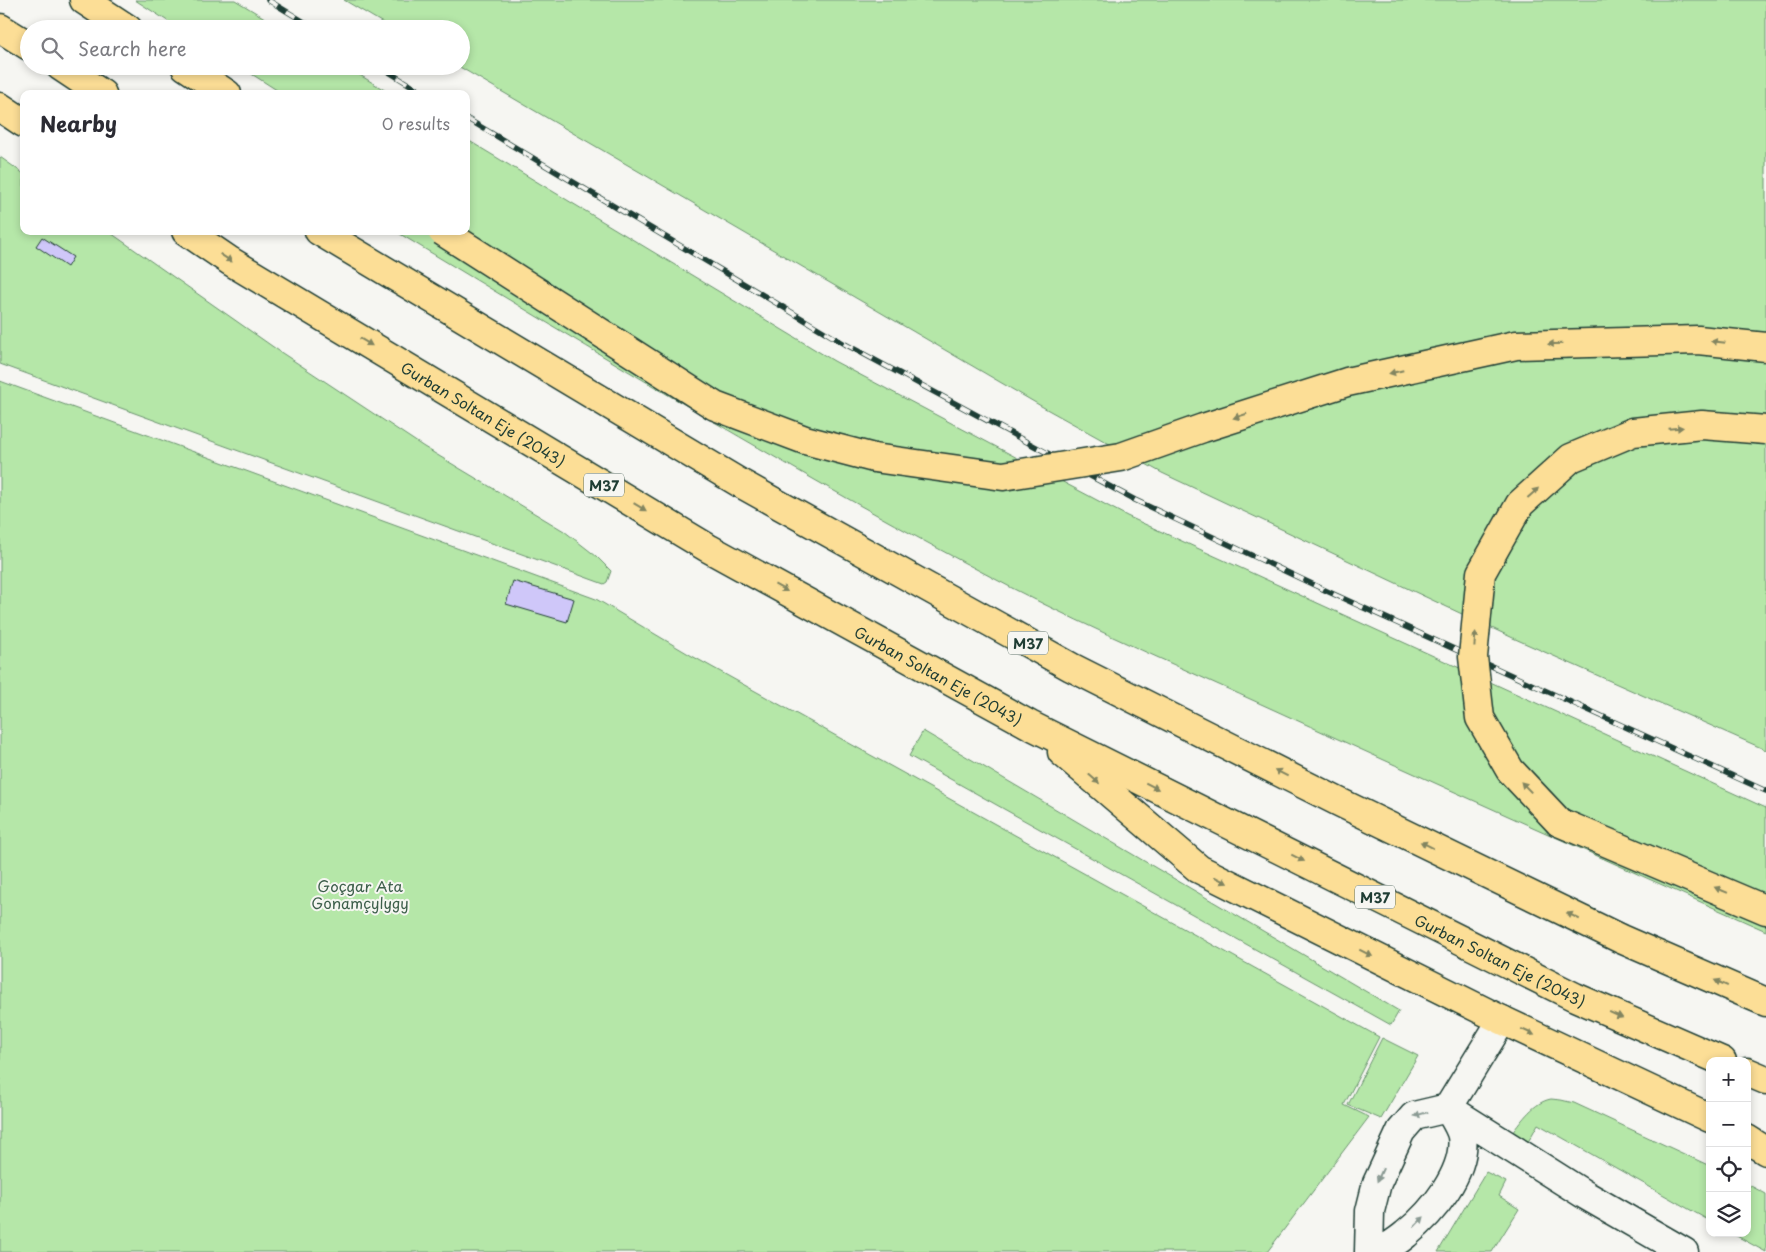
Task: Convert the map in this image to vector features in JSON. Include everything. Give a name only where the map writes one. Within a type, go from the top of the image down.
[{"type":"highway","points":[[84,0],[114,20]]},
{"type":"highway","points":[[0,28],[20,40]]},
{"type":"highway","points":[[74,75],[96,90]]},
{"type":"highway","points":[[198,75],[221,90]]},
{"type":"highway","points":[[0,107],[20,120]]},
{"type":"highway","name":"Gurban Soltan Eje (2043)","points":[[192,235],[230,261],[708,548],[1030,725],[1575,997],[1713,1057]]},
{"type":"highway","name":"M37","points":[[326,235],[740,483],[1071,667],[1339,802],[1612,934],[1766,1002]]},
{"type":"highway","points":[[448,235],[715,406],[805,440],[874,458],[1003,476],[1121,457],[1203,428],[1347,382],[1516,345],[1698,340],[1766,346]]},
{"type":"highway","points":[[1766,430],[1702,425],[1633,432],[1571,458],[1520,504],[1481,572],[1474,658],[1480,718],[1510,770],[1559,822],[1766,910]]},
{"type":"highway","points":[[1030,725],[1199,869],[1502,1020],[1706,1116]]},
{"type":"highway","points":[[1751,1074],[1766,1080]]},
{"type":"highway","points":[[1751,1136],[1766,1142]]},
{"type":"highway","points":[[1751,1142],[1766,1151]]},
{"type":"street","points":[[1369,1252],[1370,1211],[1377,1183],[1401,1131],[1414,1116],[1448,1108],[1502,1020]]},
{"type":"street","points":[[1380,1252],[1406,1234],[1428,1212],[1449,1186],[1458,1168],[1461,1159],[1462,1136],[1448,1108]]},
{"type":"street","points":[[1448,1108],[1587,1196],[1684,1252]]},
{"type":"green space","points":[[135,0],[235,0],[268,20],[166,20]]},
{"type":"green space","points":[[344,0],[1766,0],[1766,750],[1513,638],[1162,473],[1041,406],[470,73],[470,20],[378,20]]},
{"type":"green space","points":[[253,75],[360,75],[384,90],[277,90]]},
{"type":"green space","points":[[470,141],[834,361],[1127,516],[1766,808],[1766,931],[1076,620],[1012,588],[856,503],[624,369],[402,235],[470,235]]},
{"type":"green space","points":[[0,157],[20,171],[20,235],[114,235],[279,351],[424,447],[564,531],[596,556],[611,571],[607,582],[604,584],[0,364]]},
{"type":"green space","name":"Goçgar Ata Gonamçylygy","points":[[0,381],[596,599],[692,656],[1379,1037],[1344,1105],[1369,1117],[1267,1252],[0,1252]]},
{"type":"green space","points":[[923,731],[1399,1011],[1391,1025],[909,756]]},
{"type":"green space","points":[[1382,1038],[1418,1056],[1381,1119],[1348,1105]]},
{"type":"green space","points":[[1551,1099],[1574,1103],[1706,1164],[1706,1219],[1538,1124],[1528,1142],[1512,1133],[1524,1117],[1545,1101]]},
{"type":"green space","points":[[1486,1172],[1506,1182],[1499,1196],[1519,1209],[1492,1252],[1438,1252]]},
{"type":"green space","points":[[1751,1186],[1766,1194],[1766,1252],[1738,1237],[1751,1237]]},
{"type":"building","points":[[42,237],[73,257],[67,267],[36,246]]},
{"type":"building","points":[[513,581],[574,599],[567,622],[506,604]]},
{"type":"railway","points":[[268,0],[301,20]]},
{"type":"railway","points":[[394,75],[418,90]]},
{"type":"railway","points":[[470,120],[845,344],[1135,500],[1329,592],[1766,791]]}]
